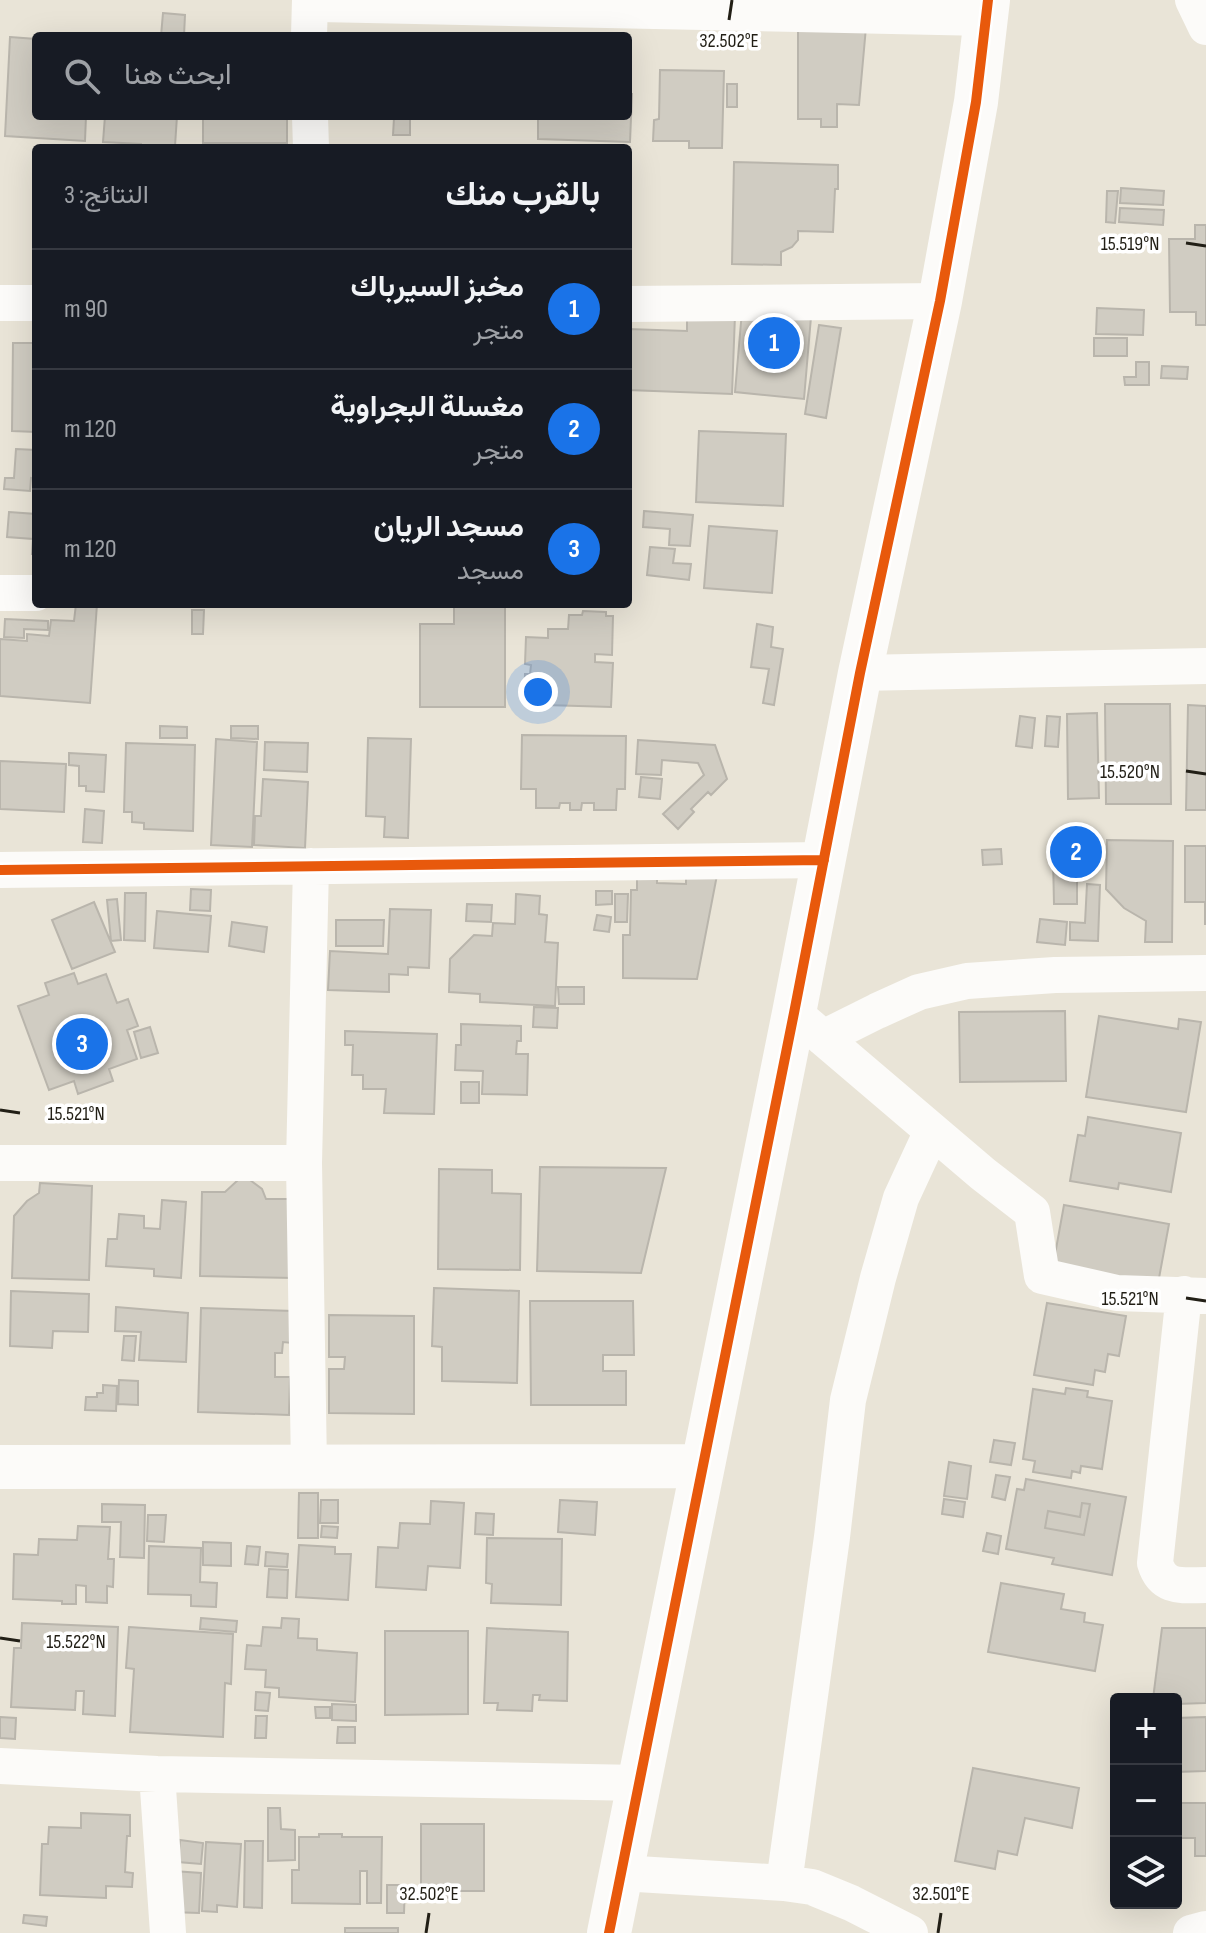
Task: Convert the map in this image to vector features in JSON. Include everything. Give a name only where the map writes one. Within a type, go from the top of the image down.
[{"type":"street","points":[[309,32],[310,0]]},
{"type":"street","points":[[320,0],[987,7],[976,102],[940,301],[860,673],[824,860],[809,1026],[702,1466],[609,1933]]},
{"type":"street","points":[[1193,0],[1206,27]]},
{"type":"street","points":[[310,120],[311,144]]},
{"type":"street","points":[[632,304],[940,301]]},
{"type":"street","points":[[0,303],[32,303]]},
{"type":"street","points":[[860,673],[1206,666]]},
{"type":"street","points":[[0,870],[824,860]]},
{"type":"street","points":[[309,1467],[304,1163],[311,866]]},
{"type":"street","points":[[809,1026],[877,1011],[919,992],[967,981],[1055,975],[1206,973]]},
{"type":"street","points":[[809,1026],[1032,1212],[1042,1276],[1117,1293],[1195,1295],[1155,1563],[1158,1574],[1166,1581],[1177,1585],[1206,1585]]},
{"type":"street","points":[[784,1883],[848,1400],[901,1198],[932,1131]]},
{"type":"street","points":[[0,1163],[304,1163]]},
{"type":"street","points":[[0,1467],[702,1466]]},
{"type":"street","points":[[0,1766],[157,1774],[640,1783]]},
{"type":"street","points":[[157,1774],[168,1933]]},
{"type":"street","points":[[621,1873],[812,1887],[910,1933]]},
{"type":"street","points":[[1191,1933],[1206,1929]]},
{"type":"building","points":[[163,13],[185,15],[184,32],[161,32]]},
{"type":"building","points":[[798,27],[866,27],[859,105],[837,104],[837,127],[821,127],[821,119],[798,119]]},
{"type":"building","points":[[10,37],[32,39],[32,120],[86,120],[85,141],[5,136]]},
{"type":"building","points":[[660,70],[724,71],[722,148],[689,148],[689,141],[653,141],[654,120],[659,119]]},
{"type":"building","points":[[727,84],[737,84],[737,107],[727,107]]},
{"type":"building","points":[[105,120],[177,120],[175,144],[103,142]]},
{"type":"building","points":[[203,120],[287,120],[287,143],[203,143]]},
{"type":"building","points":[[394,120],[410,120],[410,135],[393,135]]},
{"type":"building","points":[[538,120],[631,120],[630,142],[538,139]]},
{"type":"building","points":[[734,162],[838,165],[833,232],[798,231],[798,240],[781,252],[781,265],[732,264]]},
{"type":"building","points":[[1121,188],[1164,191],[1163,205],[1120,203]]},
{"type":"building","points":[[1107,191],[1118,191],[1115,223],[1106,222]]},
{"type":"building","points":[[1120,208],[1164,210],[1163,225],[1119,222]]},
{"type":"building","points":[[1195,225],[1206,225],[1206,325],[1196,325],[1196,312],[1170,312],[1169,239],[1195,239]]},
{"type":"building","points":[[1097,308],[1144,310],[1143,335],[1096,334]]},
{"type":"building","points":[[742,311],[811,317],[804,399],[735,392]]},
{"type":"building","points":[[687,314],[735,315],[732,394],[632,390],[632,329],[687,331]]},
{"type":"building","points":[[819,325],[841,328],[826,418],[805,414]]},
{"type":"building","points":[[1094,338],[1127,338],[1127,356],[1094,356]]},
{"type":"building","points":[[13,343],[32,343],[32,432],[12,431]]},
{"type":"building","points":[[1136,362],[1149,362],[1149,385],[1125,385],[1124,377],[1136,377]]},
{"type":"building","points":[[1162,366],[1188,367],[1187,379],[1161,378]]},
{"type":"building","points":[[699,431],[786,434],[783,506],[696,502]]},
{"type":"building","points":[[16,449],[32,450],[30,491],[4,489],[5,478],[14,478]]},
{"type":"building","points":[[644,511],[693,515],[690,546],[669,545],[670,529],[643,527]]},
{"type":"building","points":[[9,512],[32,514],[32,539],[7,537]]},
{"type":"building","points":[[709,526],[777,531],[772,593],[704,588]]},
{"type":"building","points":[[650,547],[675,549],[673,563],[691,564],[689,580],[647,575]]},
{"type":"building","points":[[76,608],[97,608],[90,703],[0,696],[0,639],[27,641],[27,634],[49,636],[51,620],[74,621]]},
{"type":"building","points":[[454,608],[505,608],[505,707],[420,707],[420,624],[454,624]]},
{"type":"building","points":[[192,610],[204,610],[203,634],[192,634]]},
{"type":"building","points":[[583,611],[606,612],[606,616],[613,616],[612,655],[595,654],[595,662],[613,663],[611,707],[546,705],[546,700],[524,699],[525,674],[530,674],[531,665],[525,664],[526,637],[548,638],[548,629],[568,629],[569,615],[582,615]]},
{"type":"building","points":[[5,619],[48,621],[48,630],[24,629],[24,638],[4,637]]},
{"type":"building","points":[[757,624],[773,627],[771,647],[783,649],[774,705],[763,703],[769,669],[751,667]]},
{"type":"building","points":[[1105,704],[1170,704],[1171,804],[1106,804]]},
{"type":"building","points":[[1188,705],[1206,706],[1206,810],[1186,810]]},
{"type":"building","points":[[1097,713],[1099,798],[1068,799],[1067,714]]},
{"type":"building","points":[[1020,716],[1035,718],[1032,748],[1016,746]]},
{"type":"building","points":[[1047,716],[1060,717],[1058,747],[1045,746]]},
{"type":"building","points":[[160,726],[187,727],[187,738],[160,738]]},
{"type":"building","points":[[231,726],[258,726],[258,739],[231,738]]},
{"type":"building","points":[[522,735],[626,736],[625,789],[617,789],[616,810],[594,810],[594,803],[582,803],[581,810],[570,810],[570,803],[560,803],[559,808],[536,808],[536,789],[521,789]]},
{"type":"building","points":[[368,738],[411,739],[408,838],[384,837],[385,817],[366,816]]},
{"type":"building","points":[[216,739],[257,742],[252,847],[211,845]]},
{"type":"building","points":[[638,740],[715,745],[727,779],[691,809],[694,812],[678,829],[663,814],[704,775],[698,763],[662,760],[661,775],[636,774]]},
{"type":"building","points":[[265,742],[308,743],[307,772],[264,770]]},
{"type":"building","points":[[126,743],[195,745],[193,831],[144,829],[144,823],[132,822],[132,812],[124,812]]},
{"type":"building","points":[[69,753],[106,755],[104,792],[86,791],[86,786],[79,786],[79,766],[69,765]]},
{"type":"building","points":[[0,761],[66,764],[64,812],[0,809]]},
{"type":"building","points":[[641,777],[662,779],[660,799],[639,797]]},
{"type":"building","points":[[263,779],[308,782],[305,848],[254,845],[255,816],[261,816]]},
{"type":"building","points":[[85,809],[104,811],[102,843],[83,842]]},
{"type":"building","points":[[1107,840],[1173,841],[1172,942],[1145,942],[1146,921],[1124,908],[1106,889]]},
{"type":"building","points":[[1185,846],[1206,846],[1206,924],[1205,902],[1185,902]]},
{"type":"building","points":[[1081,847],[1098,847],[1097,869],[1080,869]]},
{"type":"building","points":[[1001,849],[1002,864],[983,865],[982,850]]},
{"type":"building","points":[[1077,856],[1077,904],[1054,904],[1053,857]]},
{"type":"building","points":[[717,875],[697,979],[623,978],[623,935],[630,935],[631,890],[637,890],[637,876],[657,876],[657,883],[686,884],[686,876]]},
{"type":"building","points":[[1087,884],[1100,885],[1098,941],[1070,940],[1070,922],[1085,923]]},
{"type":"building","points":[[191,889],[211,890],[210,911],[190,910]]},
{"type":"building","points":[[596,891],[612,891],[612,904],[596,905]]},
{"type":"building","points":[[125,893],[146,893],[145,941],[124,940]]},
{"type":"building","points":[[516,894],[540,896],[539,914],[547,915],[545,942],[558,943],[555,1006],[480,1002],[480,994],[449,992],[450,959],[474,935],[492,936],[493,923],[515,924]]},
{"type":"building","points":[[615,894],[628,894],[627,922],[615,922]]},
{"type":"building","points":[[117,899],[121,940],[111,941],[107,900]]},
{"type":"building","points":[[94,902],[115,952],[72,969],[52,920]]},
{"type":"building","points":[[467,904],[492,905],[491,922],[466,921]]},
{"type":"building","points":[[390,909],[431,910],[429,968],[408,967],[408,975],[389,974],[389,992],[328,990],[330,951],[388,954]]},
{"type":"building","points":[[157,911],[211,916],[208,952],[154,948]]},
{"type":"building","points":[[597,915],[611,917],[609,932],[594,930]]},
{"type":"building","points":[[1040,919],[1067,922],[1065,945],[1037,942]]},
{"type":"building","points":[[336,920],[384,920],[383,946],[336,946]]},
{"type":"building","points":[[232,922],[267,927],[264,952],[229,946]]},
{"type":"building","points":[[74,973],[78,984],[106,974],[117,1003],[128,999],[138,1026],[127,1030],[137,1059],[109,1069],[113,1081],[78,1094],[74,1081],[49,1090],[18,1006],[49,995],[45,983]]},
{"type":"building","points":[[558,987],[584,987],[584,1004],[559,1004]]},
{"type":"building","points":[[534,1007],[558,1008],[557,1028],[533,1027]]},
{"type":"building","points":[[1065,1011],[1066,1081],[960,1082],[959,1012]]},
{"type":"building","points":[[1099,1016],[1178,1029],[1179,1019],[1201,1022],[1186,1112],[1086,1097]]},
{"type":"building","points":[[461,1024],[521,1026],[521,1041],[517,1041],[516,1054],[528,1054],[527,1095],[482,1094],[483,1071],[455,1070],[456,1045],[461,1045]]},
{"type":"building","points":[[150,1027],[158,1053],[141,1058],[134,1032]]},
{"type":"building","points":[[345,1031],[437,1034],[434,1114],[384,1113],[386,1089],[363,1089],[363,1075],[352,1075],[353,1045],[345,1045]]},
{"type":"building","points":[[461,1082],[479,1082],[479,1103],[461,1103]]},
{"type":"building","points":[[1088,1117],[1181,1133],[1171,1192],[1119,1183],[1118,1189],[1070,1181],[1078,1135],[1085,1136]]},
{"type":"building","points":[[540,1167],[666,1168],[641,1273],[537,1271]]},
{"type":"building","points":[[439,1169],[492,1170],[492,1193],[521,1194],[520,1270],[438,1269]]},
{"type":"building","points":[[238,1180],[250,1180],[262,1189],[266,1199],[296,1199],[294,1278],[200,1276],[202,1192],[225,1192]]},
{"type":"building","points":[[40,1183],[92,1186],[89,1280],[12,1278],[14,1216],[39,1193]]},
{"type":"building","points":[[162,1200],[186,1202],[181,1278],[154,1276],[154,1269],[106,1266],[108,1239],[117,1239],[119,1214],[144,1216],[144,1228],[160,1229]]},
{"type":"building","points":[[1064,1205],[1169,1224],[1157,1289],[1052,1271]]},
{"type":"building","points":[[434,1288],[519,1291],[517,1383],[442,1381],[442,1347],[432,1346]]},
{"type":"building","points":[[11,1291],[89,1294],[88,1332],[53,1331],[52,1348],[10,1346]]},
{"type":"building","points":[[530,1301],[633,1301],[634,1355],[603,1355],[603,1371],[626,1371],[626,1405],[531,1405]]},
{"type":"building","points":[[1047,1303],[1126,1316],[1119,1356],[1108,1354],[1105,1372],[1095,1370],[1093,1385],[1034,1375]]},
{"type":"building","points":[[116,1307],[188,1313],[186,1362],[139,1360],[141,1332],[115,1331]]},
{"type":"building","points":[[201,1308],[293,1311],[292,1343],[283,1342],[282,1353],[275,1353],[275,1377],[290,1377],[289,1415],[198,1412]]},
{"type":"building","points":[[329,1315],[414,1316],[414,1414],[329,1413],[329,1369],[344,1369],[345,1357],[329,1357]]},
{"type":"building","points":[[124,1336],[136,1336],[134,1361],[122,1360]]},
{"type":"building","points":[[119,1380],[138,1381],[138,1405],[118,1404]]},
{"type":"building","points":[[103,1385],[117,1386],[116,1411],[85,1410],[86,1397],[97,1397],[97,1393],[103,1393]]},
{"type":"building","points":[[1066,1388],[1088,1391],[1087,1397],[1112,1401],[1102,1469],[1081,1466],[1080,1473],[1072,1471],[1071,1478],[1033,1472],[1035,1461],[1023,1459],[1033,1389],[1065,1394]]},
{"type":"building","points":[[994,1440],[1015,1443],[1011,1465],[990,1462]]},
{"type":"building","points":[[949,1462],[971,1466],[967,1499],[944,1496]]},
{"type":"building","points":[[996,1475],[1010,1477],[1005,1500],[992,1497]]},
{"type":"building","points":[[1026,1479],[1126,1497],[1112,1575],[1052,1564],[1054,1558],[1006,1549],[1017,1489],[1024,1490]],"holes":[[[1082,1503],[1090,1504],[1084,1535],[1045,1528],[1048,1511],[1080,1517]]]},
{"type":"building","points":[[299,1493],[318,1493],[318,1538],[298,1538]]},
{"type":"building","points":[[944,1499],[965,1502],[963,1517],[942,1514]]},
{"type":"building","points":[[321,1500],[338,1500],[338,1523],[320,1523]]},
{"type":"building","points":[[560,1500],[597,1502],[595,1535],[558,1532]]},
{"type":"building","points":[[431,1501],[464,1503],[460,1568],[428,1566],[426,1590],[376,1587],[378,1547],[398,1548],[400,1523],[430,1524]]},
{"type":"building","points":[[1082,1503],[1090,1504],[1084,1535],[1045,1528],[1048,1511],[1080,1517]]},
{"type":"building","points":[[102,1504],[145,1505],[144,1558],[120,1557],[121,1522],[102,1522]]},
{"type":"building","points":[[476,1513],[494,1514],[493,1535],[475,1534]]},
{"type":"building","points":[[148,1515],[166,1515],[164,1542],[147,1541]]},
{"type":"building","points":[[78,1526],[110,1527],[108,1559],[114,1559],[113,1587],[107,1586],[107,1603],[86,1602],[86,1586],[76,1585],[76,1604],[13,1599],[14,1554],[38,1555],[39,1539],[77,1540]]},
{"type":"building","points":[[322,1526],[338,1527],[337,1538],[321,1537]]},
{"type":"building","points":[[987,1533],[1001,1536],[998,1554],[983,1551]]},
{"type":"building","points":[[487,1538],[562,1539],[561,1605],[491,1603],[492,1584],[486,1583]]},
{"type":"building","points":[[203,1542],[231,1543],[231,1566],[203,1565]]},
{"type":"building","points":[[299,1545],[335,1547],[335,1554],[351,1554],[348,1600],[296,1597]]},
{"type":"building","points":[[149,1546],[201,1548],[200,1582],[217,1583],[216,1607],[191,1606],[191,1595],[148,1594]]},
{"type":"building","points":[[247,1546],[260,1547],[258,1565],[245,1564]]},
{"type":"building","points":[[266,1552],[288,1554],[287,1567],[265,1566]]},
{"type":"building","points":[[269,1569],[288,1570],[287,1598],[267,1597]]},
{"type":"building","points":[[1001,1583],[1064,1594],[1061,1609],[1085,1613],[1084,1622],[1103,1625],[1095,1671],[988,1652]]},
{"type":"building","points":[[201,1618],[237,1621],[236,1632],[200,1629]]},
{"type":"building","points":[[282,1618],[299,1619],[298,1638],[317,1639],[317,1650],[357,1653],[355,1702],[279,1697],[279,1688],[265,1687],[266,1670],[245,1669],[247,1645],[261,1646],[263,1627],[281,1628]]},
{"type":"building","points":[[22,1623],[118,1627],[115,1716],[83,1714],[84,1691],[76,1691],[75,1710],[11,1707],[14,1648],[21,1648]]},
{"type":"building","points":[[129,1627],[233,1634],[231,1684],[225,1683],[223,1737],[130,1732],[134,1669],[126,1668]]},
{"type":"building","points":[[487,1628],[568,1632],[567,1701],[539,1700],[540,1695],[533,1695],[532,1711],[497,1710],[498,1703],[484,1703]]},
{"type":"building","points":[[1162,1628],[1206,1628],[1206,1703],[1182,1704],[1182,1693],[1154,1693]]},
{"type":"building","points":[[385,1631],[468,1631],[468,1714],[385,1715]]},
{"type":"building","points":[[256,1692],[270,1693],[268,1711],[255,1710]]},
{"type":"building","points":[[332,1704],[356,1705],[356,1721],[332,1720]]},
{"type":"building","points":[[315,1707],[330,1707],[330,1718],[316,1718]]},
{"type":"building","points":[[256,1716],[267,1716],[266,1738],[255,1738]]},
{"type":"building","points":[[0,1717],[16,1718],[15,1739],[0,1738]]},
{"type":"building","points":[[1206,1717],[1206,1771],[1182,1772],[1182,1718]]},
{"type":"building","points":[[338,1727],[355,1727],[355,1743],[337,1743]]},
{"type":"building","points":[[973,1768],[1079,1788],[1072,1828],[1025,1818],[1017,1855],[998,1851],[995,1869],[955,1861]]},
{"type":"building","points":[[1182,1803],[1206,1803],[1206,1856],[1195,1856],[1195,1838],[1182,1838]]},
{"type":"building","points":[[268,1808],[280,1808],[281,1829],[295,1830],[295,1860],[268,1861]]},
{"type":"building","points":[[81,1813],[130,1815],[125,1872],[133,1873],[132,1887],[106,1886],[106,1898],[40,1895],[42,1844],[48,1844],[49,1827],[81,1828]]},
{"type":"building","points":[[421,1824],[484,1824],[484,1891],[459,1891],[459,1898],[421,1897]]},
{"type":"building","points":[[319,1834],[382,1837],[381,1903],[367,1903],[367,1871],[360,1871],[360,1904],[292,1903],[292,1870],[299,1870],[299,1837],[319,1837]]},
{"type":"building","points":[[180,1840],[203,1843],[201,1864],[178,1862]]},
{"type":"building","points":[[245,1841],[263,1841],[262,1908],[244,1907]]},
{"type":"building","points":[[206,1842],[241,1844],[237,1907],[217,1905],[217,1912],[202,1911]]},
{"type":"building","points":[[173,1871],[201,1873],[199,1913],[170,1912]]},
{"type":"building","points":[[387,1885],[405,1885],[404,1913],[387,1913]]},
{"type":"building","points":[[24,1915],[47,1917],[46,1926],[23,1923]]},
{"type":"building","points":[[345,1928],[398,1928],[398,1933],[345,1933]]},
{"type":"cycle path","points":[[609,1933],[860,673],[940,301],[976,102],[988,0]]},
{"type":"cycle path","points":[[0,870],[824,860]]},
{"type":"place","name":"مخبز السيرباك","points":[[774,343]]},
{"type":"place","name":"مغسلة البجراوية","points":[[1076,852]]},
{"type":"place","name":"مسجد الريان","points":[[82,1044]]}]
